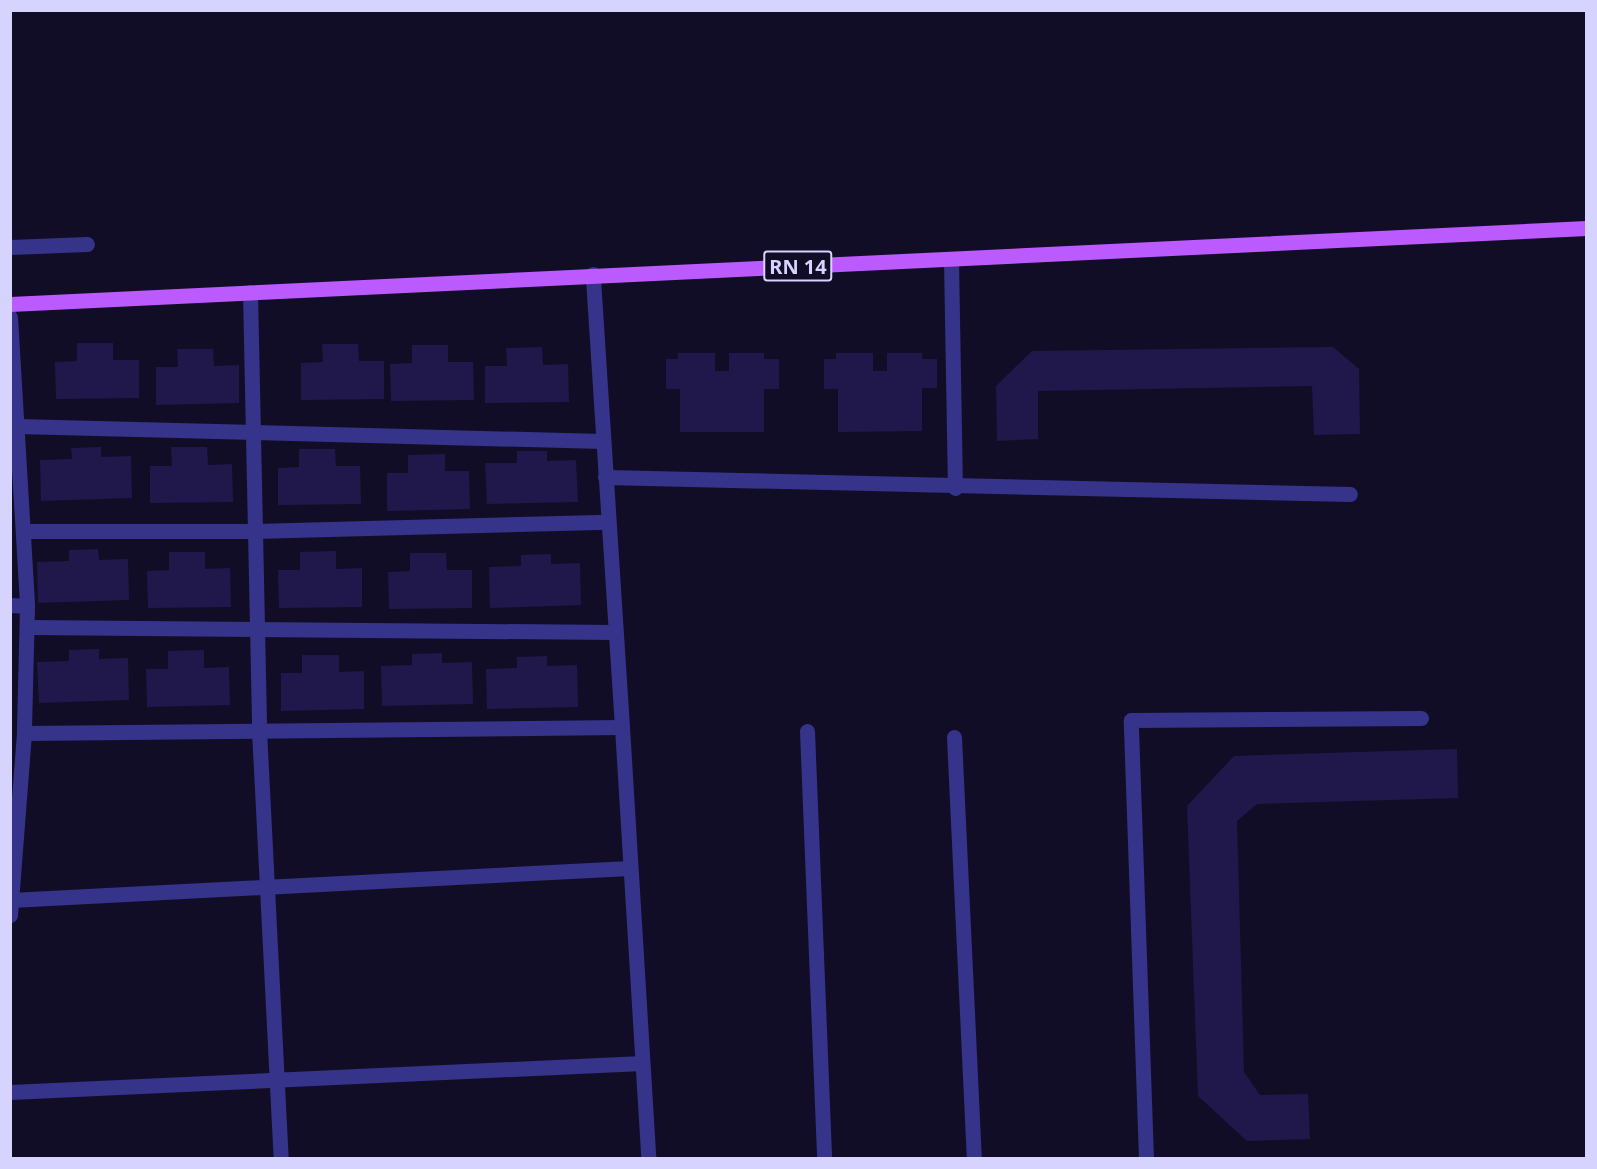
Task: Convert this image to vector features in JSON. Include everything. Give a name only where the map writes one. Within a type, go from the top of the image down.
[{"type":"main road","name":"RN 14","points":[[10,304],[593,274],[951,260],[1587,228]]},
{"type":"street","points":[[10,247],[87,244]]},
{"type":"street","points":[[951,260],[955,488]]},
{"type":"street","points":[[593,274],[648,1158]]},
{"type":"street","points":[[250,292],[259,730],[281,1158]]},
{"type":"street","points":[[10,317],[27,606],[24,733],[10,915]]},
{"type":"street","points":[[17,426],[603,441]]},
{"type":"street","points":[[605,477],[955,488],[1350,494]]},
{"type":"street","points":[[23,531],[254,531],[608,522]]},
{"type":"street","points":[[10,605],[27,606]]},
{"type":"street","points":[[27,627],[614,632]]},
{"type":"street","points":[[1146,1158],[1131,720],[1421,718]]},
{"type":"street","points":[[24,733],[622,727]]},
{"type":"street","points":[[807,731],[824,1158]]},
{"type":"street","points":[[954,737],[974,1158]]},
{"type":"street","points":[[11,900],[629,868]]},
{"type":"street","points":[[10,1092],[642,1063]]},
{"type":"building","points":[[77,343],[113,343],[113,360],[139,360],[139,398],[56,399],[55,362],[77,361]]},
{"type":"building","points":[[322,344],[358,344],[359,361],[384,361],[384,399],[301,400],[301,363],[323,362]]},
{"type":"building","points":[[412,345],[448,345],[448,362],[473,362],[474,400],[391,401],[390,364],[412,363]]},
{"type":"building","points":[[542,347],[543,365],[568,364],[569,402],[485,403],[485,366],[507,366],[506,348]]},
{"type":"building","points":[[1333,347],[1359,369],[1360,434],[1314,435],[1312,386],[1038,391],[1038,439],[997,441],[996,386],[1032,351]]},
{"type":"building","points":[[177,349],[213,349],[214,366],[239,365],[239,403],[156,405],[156,367],[178,367]]},
{"type":"building","points":[[678,353],[715,353],[715,371],[729,371],[729,353],[764,353],[764,359],[779,359],[779,389],[764,389],[764,432],[680,432],[680,389],[666,389],[666,359],[678,359]]},
{"type":"building","points":[[836,353],[873,353],[873,371],[887,371],[887,353],[922,353],[922,359],[937,359],[937,388],[922,388],[922,431],[838,432],[838,389],[824,389],[824,359],[836,359]]},
{"type":"building","points":[[101,447],[101,457],[131,456],[132,498],[41,501],[40,460],[72,459],[71,448]]},
{"type":"building","points":[[171,447],[207,447],[208,465],[232,464],[233,502],[150,503],[150,466],[172,466]]},
{"type":"building","points":[[299,449],[335,449],[336,466],[360,466],[361,504],[278,505],[278,468],[299,467]]},
{"type":"building","points":[[517,451],[547,451],[547,461],[576,460],[578,502],[487,504],[485,463],[517,463]]},
{"type":"building","points":[[445,454],[445,471],[469,471],[470,509],[387,511],[387,473],[408,473],[408,455]]},
{"type":"building","points":[[98,549],[99,560],[128,559],[129,600],[38,603],[37,562],[69,561],[69,550]]},
{"type":"building","points":[[336,551],[336,569],[362,568],[362,607],[279,608],[278,570],[300,570],[300,552]]},
{"type":"building","points":[[169,552],[205,552],[205,569],[230,568],[231,607],[148,608],[147,571],[169,570]]},
{"type":"building","points":[[410,553],[446,553],[447,570],[472,570],[472,608],[389,609],[388,572],[410,571]]},
{"type":"building","points":[[551,554],[551,564],[580,563],[581,605],[490,608],[489,567],[521,566],[521,555]]},
{"type":"building","points":[[99,649],[99,659],[128,658],[129,700],[39,703],[37,662],[69,661],[69,650]]},
{"type":"building","points":[[204,650],[204,668],[229,667],[230,705],[147,707],[146,669],[168,669],[168,651]]},
{"type":"building","points":[[442,653],[442,663],[472,662],[473,704],[382,706],[381,666],[412,665],[412,654]]},
{"type":"building","points":[[302,655],[339,655],[339,672],[364,671],[364,709],[281,711],[281,673],[302,673]]},
{"type":"building","points":[[547,656],[547,666],[577,665],[578,707],[487,709],[486,669],[517,668],[517,657]]},
{"type":"building","points":[[1457,749],[1458,798],[1257,804],[1237,821],[1244,1072],[1260,1095],[1308,1094],[1310,1139],[1247,1141],[1198,1096],[1187,806],[1234,756]]}]
